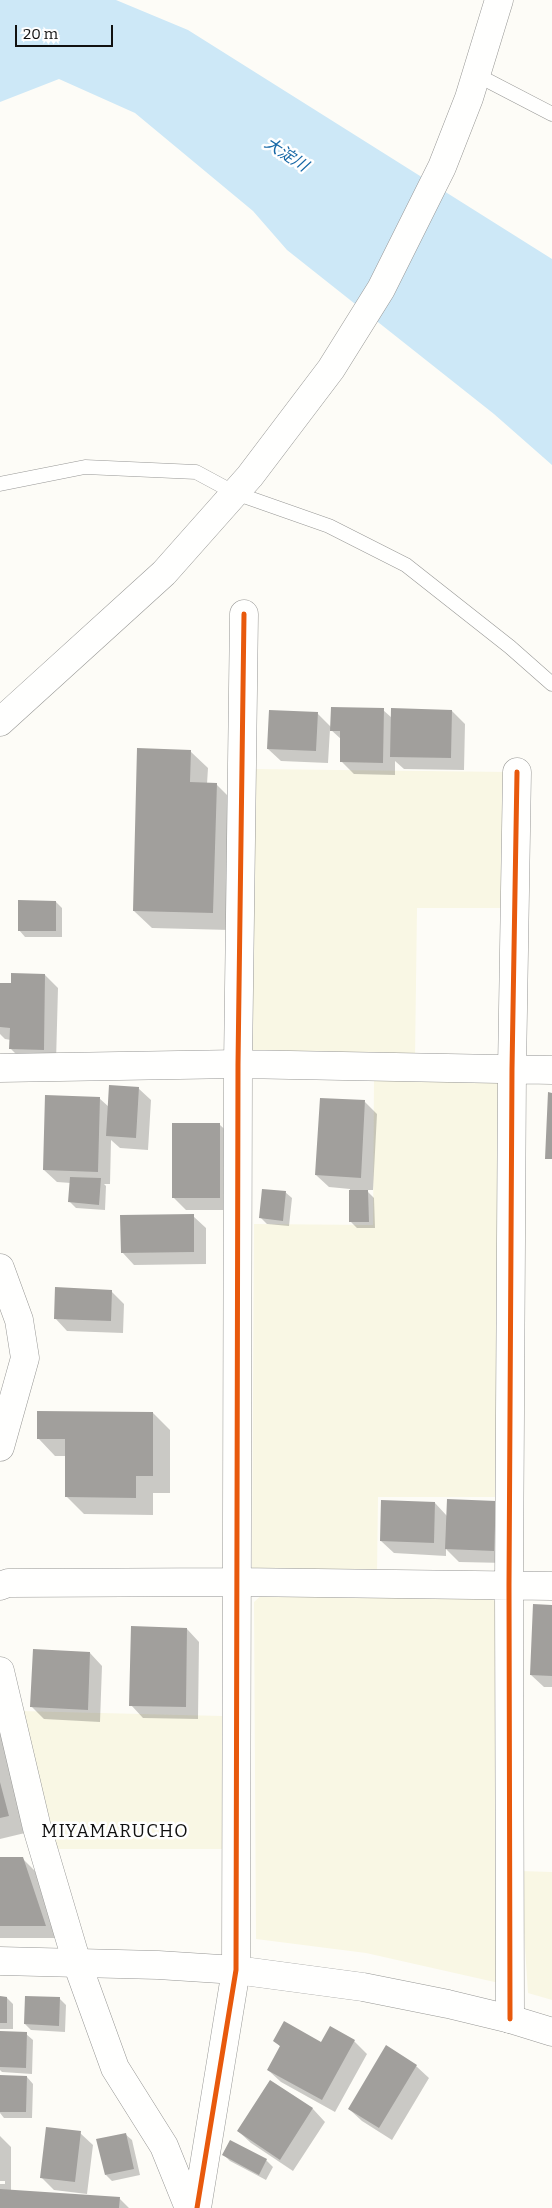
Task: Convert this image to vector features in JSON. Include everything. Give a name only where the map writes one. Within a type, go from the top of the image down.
[{"type":"street","points":[[0,722],[164,573],[243,485],[331,369],[381,289],[442,167],[472,86],[499,0]]},
{"type":"street","points":[[197,2208],[236,1970],[238,1064],[244,614]]},
{"type":"street","points":[[510,2019],[509,1585],[512,1069],[517,772]]},
{"type":"street","points":[[0,1068],[238,1064],[552,1070]]},
{"type":"street","points":[[0,1268],[10,1320],[25,1358],[0,1448]]},
{"type":"street","points":[[0,1586],[8,1583],[238,1582],[552,1586]]},
{"type":"street","points":[[0,1671],[37,1828],[77,1963],[115,2068],[164,2146],[189,2208]]},
{"type":"street","points":[[0,1961],[158,1965],[236,1970],[363,1987],[448,2004],[510,2019],[552,2032]]},
{"type":"lane","points":[[472,86],[552,114]]},
{"type":"lane","points":[[0,484],[85,466],[196,472],[243,485],[406,565],[510,647],[552,684]]},
{"type":"shaded area","points":[[253,769],[509,772],[508,908],[417,908],[415,1058],[250,1056]]},
{"type":"shaded area","points":[[374,1077],[504,1078],[501,1497],[378,1497],[377,1574],[252,1573],[254,1224],[373,1225]]},
{"type":"shaded area","points":[[265,1592],[484,1592],[498,1604],[499,1983],[366,1953],[256,1939],[254,1602]]},
{"type":"shaded area","points":[[20,1711],[223,1716],[225,1849],[54,1849]]},
{"type":"shaded area","points":[[520,1871],[552,1872],[552,2000],[528,1993]]},
{"type":"water","name":"大淀川","points":[[0,0],[116,0],[188,30],[552,259],[552,465],[494,414],[287,250],[253,211],[135,113],[59,79],[0,102]]},
{"type":"building","points":[[331,707],[384,708],[383,763],[340,762],[340,731],[330,731]]},
{"type":"building","points":[[391,708],[452,710],[451,758],[390,757]]},
{"type":"building","points":[[269,710],[318,712],[316,751],[267,749]]},
{"type":"building","points":[[137,748],[191,750],[190,782],[217,783],[213,913],[133,911]]},
{"type":"building","points":[[18,900],[56,901],[56,931],[18,931]]},
{"type":"building","points":[[11,973],[45,974],[44,1050],[9,1049],[10,1028],[0,1027],[0,983],[11,983]]},
{"type":"building","points":[[109,1085],[139,1087],[136,1138],[106,1136]]},
{"type":"building","points":[[548,1092],[552,1093],[552,1159],[545,1159]]},
{"type":"building","points":[[45,1095],[100,1097],[98,1172],[43,1170]]},
{"type":"building","points":[[320,1098],[365,1100],[361,1178],[315,1175]]},
{"type":"building","points":[[172,1123],[220,1123],[220,1198],[172,1198]]},
{"type":"building","points":[[70,1177],[101,1178],[99,1205],[68,1202]]},
{"type":"building","points":[[262,1189],[286,1191],[283,1221],[259,1218]]},
{"type":"building","points":[[349,1190],[368,1190],[369,1222],[349,1222]]},
{"type":"building","points":[[194,1214],[194,1252],[121,1253],[120,1215]]},
{"type":"building","points":[[55,1287],[112,1290],[111,1321],[54,1319]]},
{"type":"building","points":[[37,1411],[153,1412],[153,1476],[136,1476],[136,1498],[65,1497],[65,1439],[37,1439]]},
{"type":"building","points":[[447,1499],[496,1501],[494,1551],[445,1549]]},
{"type":"building","points":[[381,1500],[435,1502],[434,1543],[380,1541]]},
{"type":"building","points":[[533,1604],[552,1605],[552,1676],[530,1675]]},
{"type":"building","points":[[131,1626],[187,1628],[186,1707],[129,1706]]},
{"type":"building","points":[[33,1649],[90,1652],[88,1710],[30,1707]]},
{"type":"building","points":[[0,1782],[9,1816],[0,1818]]},
{"type":"building","points":[[0,1857],[23,1857],[46,1926],[0,1926]]},
{"type":"building","points":[[0,1996],[7,1997],[7,2023],[0,2023]]},
{"type":"building","points":[[25,1996],[60,1997],[59,2026],[24,2024]]},
{"type":"building","points":[[284,2021],[321,2042],[330,2026],[355,2040],[322,2100],[267,2070],[280,2046],[273,2041]]},
{"type":"building","points":[[0,2031],[27,2032],[26,2068],[0,2067]]},
{"type":"building","points":[[386,2045],[417,2065],[379,2128],[348,2109]]},
{"type":"building","points":[[0,2075],[27,2076],[26,2112],[0,2112]]},
{"type":"building","points":[[270,2080],[313,2108],[280,2160],[237,2131]]},
{"type":"building","points":[[46,2127],[81,2131],[75,2182],[40,2178]]},
{"type":"building","points":[[126,2133],[134,2169],[105,2175],[96,2139]]},
{"type":"building","points":[[230,2140],[267,2159],[259,2175],[222,2155]]},
{"type":"building","points":[[0,2189],[120,2197],[119,2208],[0,2208]]},
{"type":"cycle path","points":[[197,2208],[236,1970],[238,1064],[244,614]]},
{"type":"cycle path","points":[[510,2019],[509,1585],[512,1069],[517,772]]},
{"type":"district","name":"MIYAMARUCHO","points":[[115,1832]]}]
